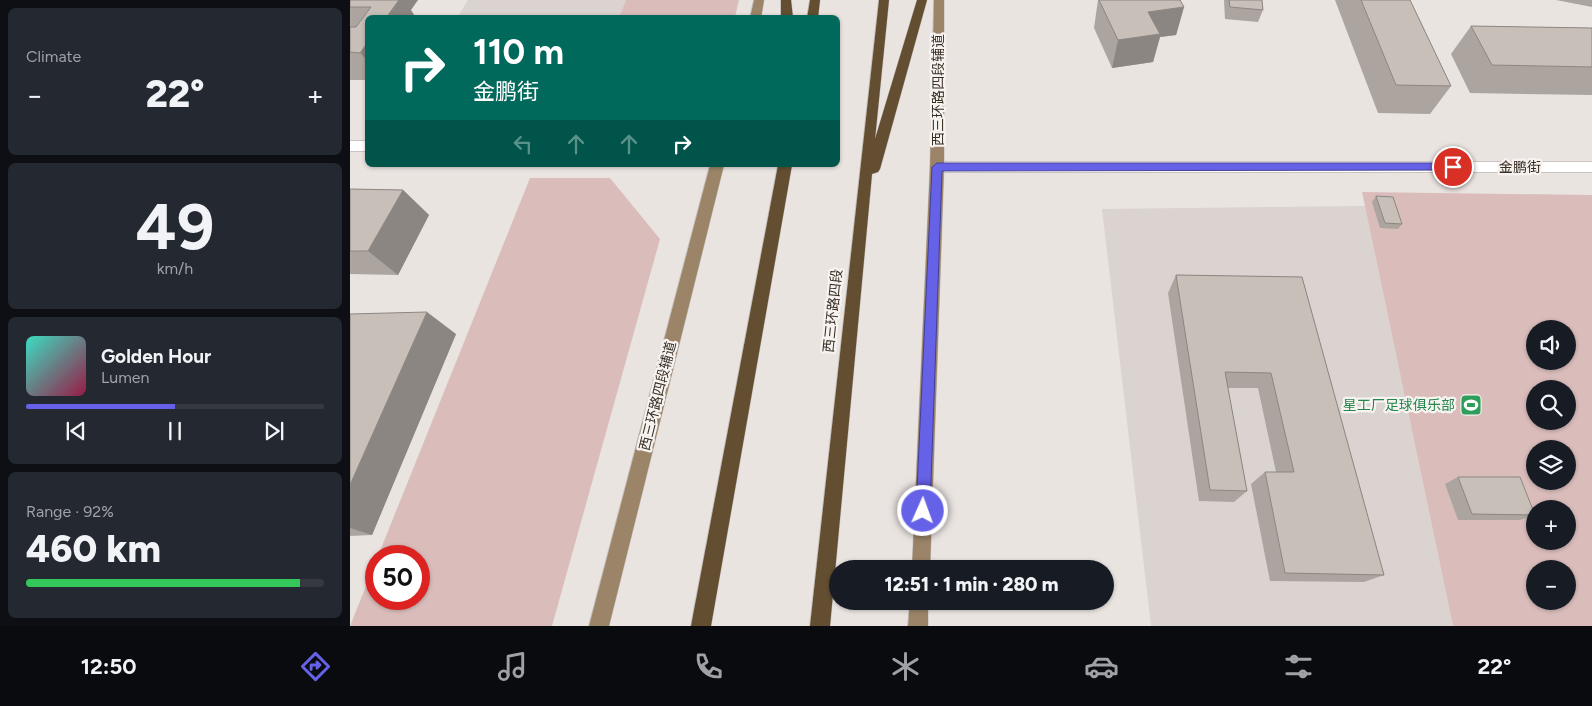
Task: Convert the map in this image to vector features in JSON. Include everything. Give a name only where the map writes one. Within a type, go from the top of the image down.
[{"type":"highway","points":[[786,0],[787,15]]},
{"type":"highway","points":[[812,15],[815,0]]},
{"type":"highway","name":"西三环路四段","points":[[820,626],[860,212],[884,0]]},
{"type":"highway","points":[[860,212],[922,0]]},
{"type":"highway","points":[[701,626],[785,167]]},
{"type":"main road","points":[[756,15],[759,0]]},
{"type":"main road","name":"西三环路四段辅道","points":[[921,560],[937,167],[939,0]]},
{"type":"main road","name":"西三环路四段辅道","points":[[599,626],[716,167]]},
{"type":"main road","points":[[918,626],[919,610]]},
{"type":"street","points":[[350,146],[365,146]]},
{"type":"street","name":"金鹏街","points":[[937,167],[1592,167]]},
{"type":"shaded area","points":[[468,0],[626,0],[620,15],[459,15]]},
{"type":"shaded area","points":[[626,0],[739,0],[735,15],[620,15]]},
{"type":"shaded area","points":[[530,178],[610,178],[660,239],[552,626],[350,626],[365,588],[365,610],[430,610],[430,545],[382,545]]},
{"type":"shaded area","name":"星工厂足球俱乐部","points":[[1362,192],[1592,195],[1592,626],[1453,626]]},
{"type":"shaded area","points":[[1365,206],[1453,626],[1151,626],[1102,209]]},
{"type":"building","points":[[350,0],[399,0],[388,15],[365,15],[371,7],[350,7]]},
{"type":"building","points":[[1099,0],[1180,0],[1184,7],[1148,12],[1160,34],[1118,40]]},
{"type":"building","points":[[1229,0],[1262,0],[1263,10],[1230,7]]},
{"type":"building","points":[[1361,0],[1410,0],[1451,86],[1396,85]]},
{"type":"building","points":[[365,15],[365,46],[360,53],[350,52],[350,27],[356,27]]},
{"type":"building","points":[[1471,26],[1592,28],[1592,67],[1492,65]]},
{"type":"building","points":[[350,189],[403,190],[368,251],[350,251]]},
{"type":"building","points":[[1376,196],[1393,197],[1402,224],[1385,223]]},
{"type":"building","points":[[1176,275],[1302,277],[1384,575],[1285,573],[1265,472],[1294,472],[1271,373],[1225,372],[1247,491],[1210,490]]},
{"type":"building","points":[[427,312],[350,485],[350,314]]},
{"type":"building","points":[[1458,477],[1520,477],[1529,500],[1526,500],[1526,515],[1472,514]]},
{"type":"place","name":"星工厂足球俱乐部","points":[[1471,405]]},
{"type":"route","points":[[923,511],[937,167],[1453,167]]}]
